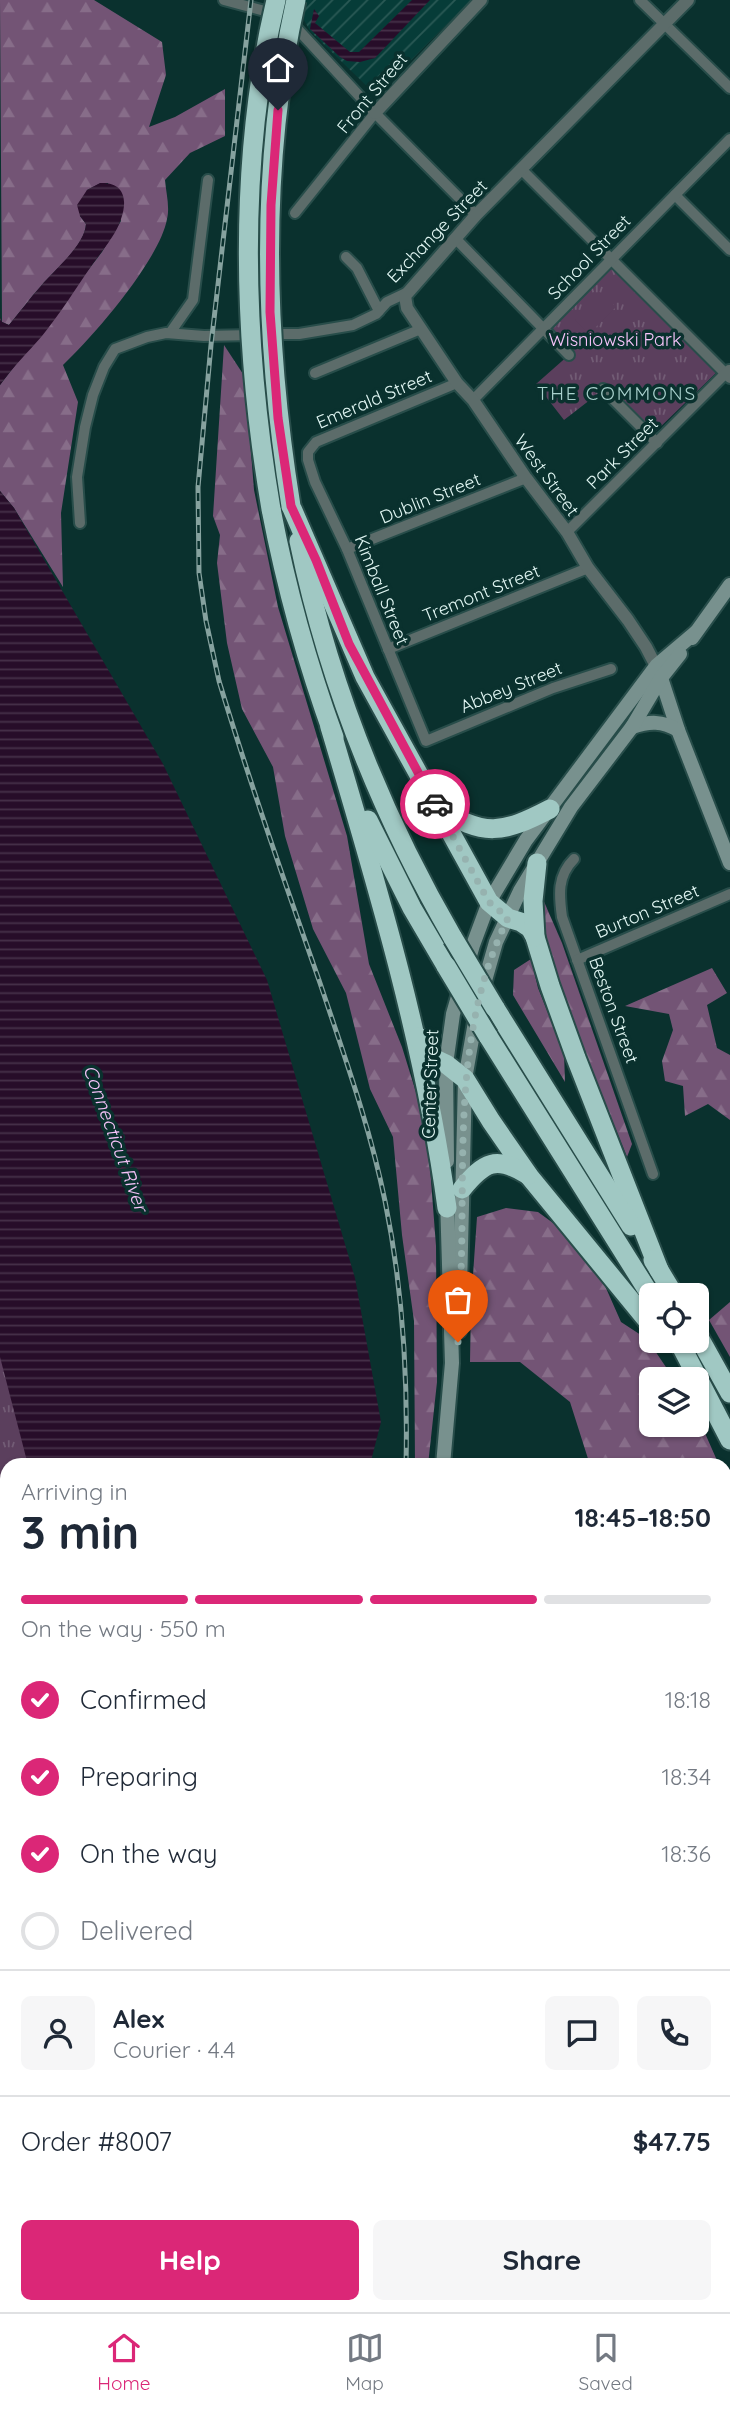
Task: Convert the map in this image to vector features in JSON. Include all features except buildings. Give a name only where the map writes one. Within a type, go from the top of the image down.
[{"type":"highway","points":[[276,0],[257,109],[249,259],[254,387],[271,509],[295,614],[369,855],[436,1131],[447,1208]]},
{"type":"highway","points":[[296,0],[282,79],[273,173],[271,328],[275,386],[291,506],[318,623],[355,736],[398,836],[453,938],[495,1008],[667,1283]]},
{"type":"highway","points":[[291,506],[360,666],[489,902],[508,918],[530,928],[535,937],[576,1058],[659,1269]]},
{"type":"highway","points":[[330,727],[382,848],[446,966],[643,1283]]},
{"type":"highway","points":[[435,804],[462,822],[490,829],[507,828],[550,808]]},
{"type":"highway","points":[[535,937],[533,901],[537,863]]},
{"type":"highway","points":[[412,1027],[429,1056],[446,1064],[465,1079],[529,1176],[639,1310]]},
{"type":"highway","points":[[462,1189],[478,1170],[488,1165],[499,1163],[513,1166],[529,1176]]},
{"type":"highway","points":[[685,1353],[730,1440]]},
{"type":"highway","points":[[708,1353],[730,1393]]},
{"type":"highway","points":[[709,1409],[730,1440]]},
{"type":"main road","name":"Center Street","points":[[453,1363],[447,1208],[446,1064],[453,1014],[461,982],[489,902],[526,840],[550,808],[728,591]]},
{"type":"main road","name":"Center Street","points":[[444,1458],[459,1329],[465,1079],[478,1005],[496,942],[520,891],[571,807],[632,727],[659,672]]},
{"type":"main road","points":[[659,672],[678,730],[730,863]]},
{"type":"main road","points":[[632,727],[656,722],[666,723],[678,730]]},
{"type":"street","points":[[224,0],[273,12],[290,21],[375,113],[476,215]]},
{"type":"street","name":"Front Street","points":[[295,213],[375,113],[481,0]]},
{"type":"street","points":[[640,0],[730,88]]},
{"type":"street","name":"Exchange Street","points":[[80,523],[76,489],[78,468],[93,395],[104,367],[115,349],[147,337],[170,333],[204,336],[299,334],[353,325],[379,311],[387,302],[406,293],[476,215],[688,0]]},
{"type":"street","name":"School Street","points":[[473,400],[730,139]]},
{"type":"street","points":[[522,170],[728,374]]},
{"type":"street","points":[[170,333],[193,300],[208,180]]},
{"type":"street","points":[[675,195],[730,250]]},
{"type":"street","points":[[455,238],[569,355]]},
{"type":"street","points":[[346,257],[357,268],[379,311]]},
{"type":"street","name":"West Street","points":[[406,293],[407,308],[457,383],[473,400],[567,532],[588,568],[628,620],[659,672]]},
{"type":"street","points":[[315,373],[421,329]]},
{"type":"street","name":"Park Street","points":[[567,532],[728,374]]},
{"type":"street","name":"Emerald Street","points":[[308,452],[316,442],[457,383]]},
{"type":"street","points":[[603,389],[657,443]]},
{"type":"street","name":"Kimball Street","points":[[308,452],[315,482],[347,549],[426,741]]},
{"type":"street","name":"Dublin Street","points":[[347,549],[526,478]]},
{"type":"street","name":"Tremont Street","points":[[388,649],[588,568]]},
{"type":"street","name":"Abbey Street","points":[[426,741],[553,688],[611,669]]},
{"type":"street","name":"Beston Street","points":[[574,859],[561,880],[558,893],[562,917],[653,1174]]},
{"type":"street","name":"Burton Street","points":[[578,960],[730,894]]},
{"type":"shaded area","points":[[302,0],[471,0],[376,95],[310,31],[298,9]]},
{"type":"green space","points":[[0,0],[94,0],[162,42],[166,75],[149,127],[175,117],[225,89],[225,136],[190,153],[165,180],[168,214],[162,236],[152,255],[108,317],[63,365],[78,402],[61,513],[63,587],[14,508],[0,491],[0,385],[102,252],[121,221],[108,183],[101,183],[87,190],[80,216],[86,224],[80,241],[9,325],[2,322]]},
{"type":"green space","name":"Wisniowski Park","points":[[613,267],[716,373],[653,434],[608,386],[564,420],[536,384],[570,354],[549,330]]},
{"type":"green space","points":[[601,293],[616,307],[589,334],[575,320]]},
{"type":"green space","points":[[224,345],[245,377],[254,490],[278,607],[347,836],[369,964],[402,1047],[427,1128],[436,1246],[437,1382],[429,1458],[415,1458],[414,1321],[402,1235],[393,1137],[370,1089],[346,993],[313,929],[285,836],[273,767],[242,709],[227,643],[217,563],[220,535],[213,516]]},
{"type":"green space","points":[[542,897],[562,943],[632,1144],[627,1157],[562,997],[544,930]]},
{"type":"green space","points":[[531,959],[538,988],[564,1053],[565,1082],[513,995],[514,970]]},
{"type":"green space","points":[[712,968],[727,993],[707,1005],[717,1048],[730,1055],[730,1120],[708,1104],[685,1116],[683,1086],[665,1081],[662,1061],[673,1030],[669,1014],[625,1006]]},
{"type":"green space","points":[[506,1208],[538,1212],[564,1231],[598,1270],[621,1322],[639,1334],[639,1353],[656,1353],[666,1367],[639,1367],[639,1437],[707,1437],[716,1458],[588,1458],[570,1402],[520,1362],[470,1362],[477,1217]]},
{"type":"green space","points":[[730,1302],[730,1357],[709,1320]]},
{"type":"green space","points":[[0,1339],[39,1458],[0,1458]]},
{"type":"water","points":[[412,0],[430,0],[375,58],[360,62],[347,61],[310,29],[314,9],[319,16],[315,23],[350,52],[359,52]]},
{"type":"water","points":[[100,183],[114,185],[122,193],[124,205],[119,225],[55,319],[0,385],[0,317],[2,322],[9,325],[75,249],[86,224],[77,205],[87,190]]},
{"type":"water","name":"Connecticut River","points":[[0,491],[14,508],[163,764],[267,980],[355,1278],[381,1422],[372,1458],[26,1458],[0,1357]]},
{"type":"railway","points":[[251,0],[211,345],[198,487],[199,573],[219,681],[347,1064],[379,1173],[400,1300],[405,1366],[406,1458]]},
{"type":"way so far","points":[[435,804],[489,902],[508,918],[496,942],[478,1005],[465,1079],[458,1342]]},
{"type":"district","name":"THE COMMONS","points":[[617,393]]},
{"type":"route","points":[[278,110],[271,205],[270,312],[278,418],[291,506],[337,609],[349,644],[435,804]]}]
